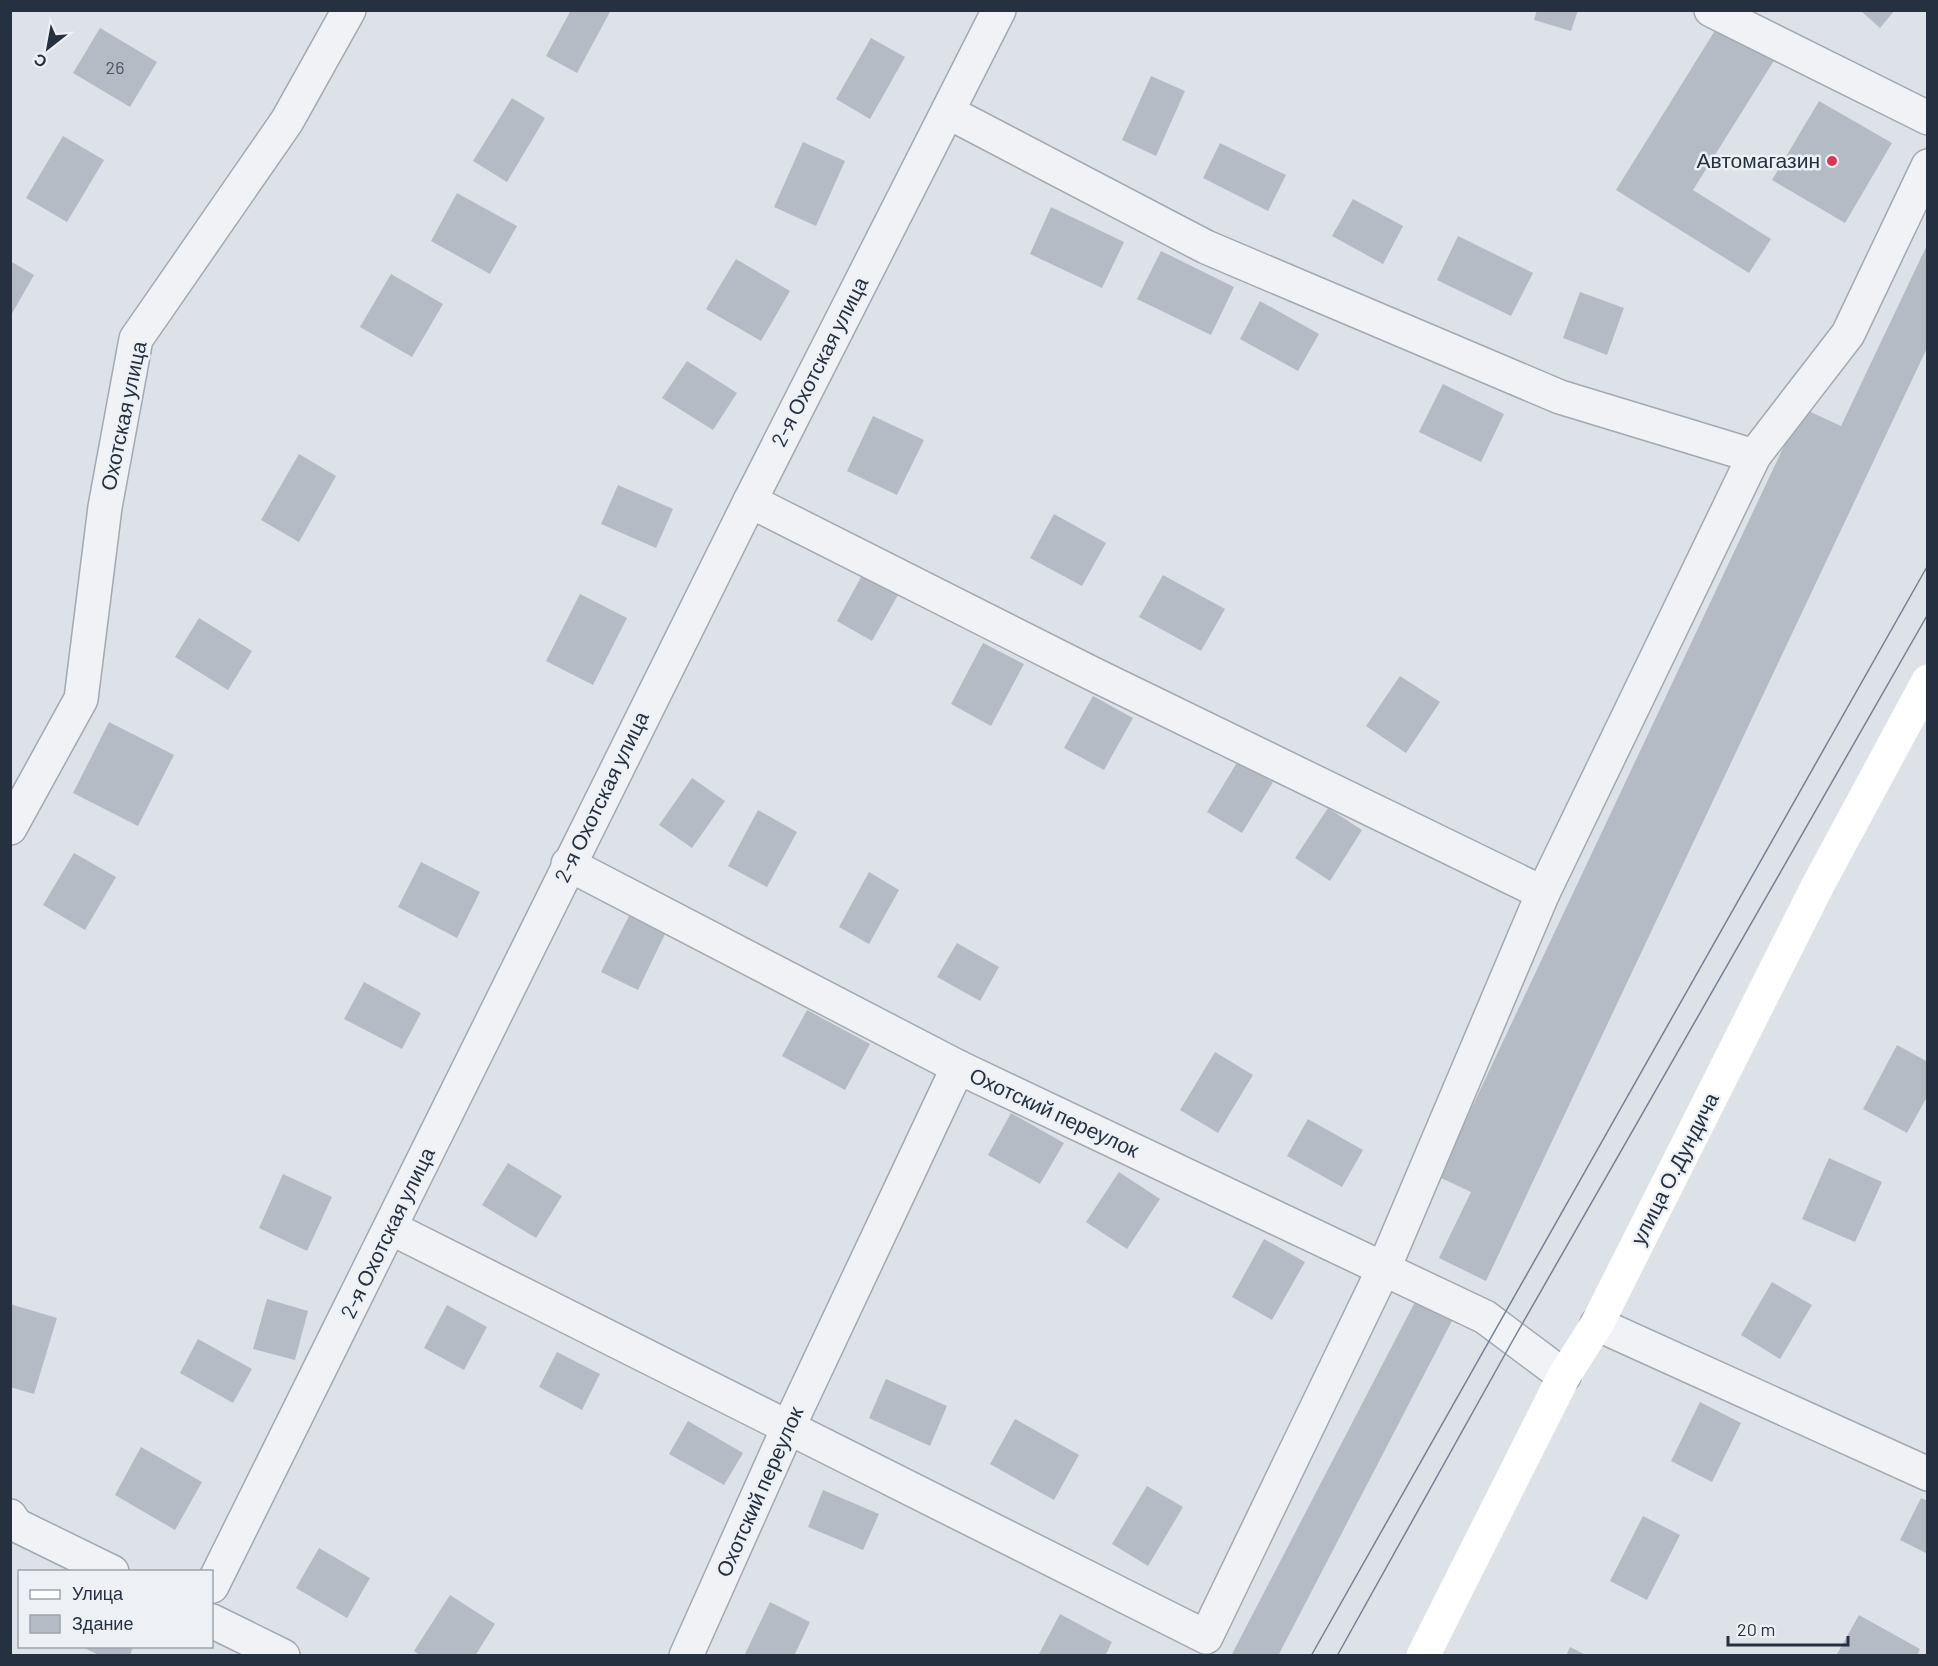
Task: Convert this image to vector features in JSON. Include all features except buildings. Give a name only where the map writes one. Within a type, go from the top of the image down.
[{"type":"main road","name":"улица О.Дундича","points":[[1423,1656],[1563,1376],[1597,1324],[1818,885],[1928,681]]},
{"type":"street","name":"Охотская улица","points":[[10,828],[81,699],[105,507],[136,339],[287,121],[349,10]]},
{"type":"street","name":"2-я Охотская улица","points":[[213,1584],[391,1228],[568,864],[999,10]]},
{"type":"street","points":[[1711,10],[1928,118]]},
{"type":"street","points":[[948,112],[1216,252],[1560,397],[1754,456]]},
{"type":"street","points":[[391,1228],[788,1428],[1202,1646],[1384,1268],[1543,893],[1754,456],[1848,334],[1928,166]]},
{"type":"street","points":[[750,501],[1091,673],[1543,893]]},
{"type":"street","points":[[568,864],[958,1067]]},
{"type":"street","name":"Охотский переулок","points":[[686,1656],[788,1428],[958,1067],[1485,1317],[1563,1376]]},
{"type":"street","points":[[1597,1324],[1928,1474]]},
{"type":"street","points":[[10,1516],[16,1525],[108,1570]]},
{"type":"street","points":[[213,1621],[283,1656]]},
{"type":"tram line","points":[[1311,1656],[1928,565]]},
{"type":"tram line","points":[[1337,1656],[1513,1340],[1928,614]]},
{"type":"place","name":"Автомагазин","points":[[1832,161]]}]
